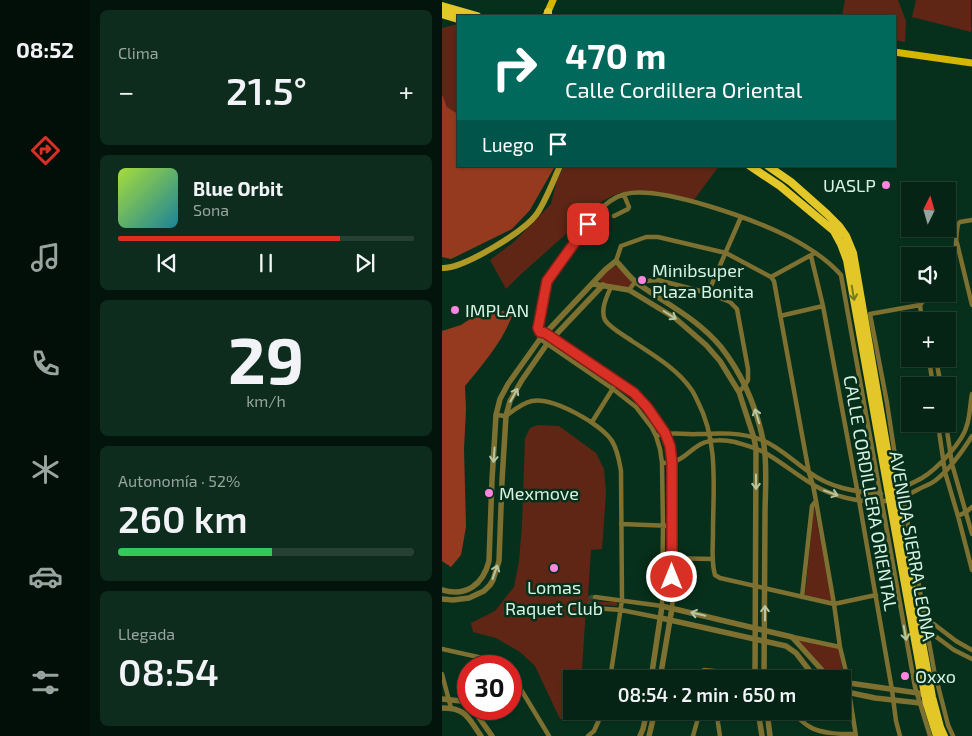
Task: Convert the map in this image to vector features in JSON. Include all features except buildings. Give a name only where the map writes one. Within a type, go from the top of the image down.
[{"type":"highway","points":[[442,6],[474,15]]},
{"type":"highway","points":[[442,14],[457,18]]},
{"type":"highway","name":"AVENIDA SIERRA LEONA","points":[[751,167],[786,191],[834,231],[847,260],[893,495],[923,693]]},
{"type":"highway","name":"AVENIDA SIERRA LEONA","points":[[769,167],[791,182],[826,213],[846,236],[853,254],[881,433]]},
{"type":"highway","points":[[761,174],[776,180],[782,176]]},
{"type":"highway","points":[[786,191],[794,193],[826,213]]},
{"type":"highway","name":"AVENIDA SIERRA LEONA","points":[[893,495],[923,693],[937,736]]},
{"type":"highway","points":[[922,679],[923,693]]},
{"type":"highway","name":"AVENIDA SIERRA LEONA","points":[[928,705],[944,736]]},
{"type":"main road","points":[[547,15],[553,0]]},
{"type":"main road","points":[[896,52],[972,63]]},
{"type":"main road","points":[[442,268],[455,266],[476,257],[529,224],[537,213],[560,167]]},
{"type":"street","points":[[652,670],[662,606],[663,526],[660,449],[652,428],[636,407],[547,344],[537,326],[545,287],[549,276],[603,207],[615,198],[641,193],[675,198],[741,217],[789,237],[813,254],[771,277]]},
{"type":"street","points":[[614,216],[629,207],[624,195]]},
{"type":"street","points":[[708,293],[741,217]]},
{"type":"street","points":[[956,250],[958,224],[972,220]]},
{"type":"street","points":[[442,590],[461,592],[473,587],[480,581],[487,570],[496,415],[500,399],[508,384],[542,335],[616,261],[621,246],[646,237],[658,237],[726,253],[771,277],[774,282],[809,473],[816,501],[843,670]]},
{"type":"street","points":[[957,244],[972,305]]},
{"type":"street","name":"CALLE CORDILLERA ORIENTAL","points":[[813,254],[859,500],[892,699],[900,736]]},
{"type":"street","name":"AVENIDA SIERRA LEONA","points":[[813,254],[834,267],[841,275],[893,495],[925,617],[938,690],[953,736]]},
{"type":"street","points":[[616,261],[635,282],[704,328],[721,348],[745,385],[757,415],[765,452],[764,670]]},
{"type":"street","points":[[629,290],[635,282],[658,280],[708,293],[730,302],[737,309],[748,369],[748,380],[739,392]]},
{"type":"street","points":[[593,284],[629,290],[675,318],[706,345],[720,361],[739,392],[756,449],[755,670]]},
{"type":"street","points":[[442,599],[461,600],[477,595],[490,585],[496,574],[499,562],[506,416],[510,401],[547,344],[603,285]]},
{"type":"street","points":[[611,287],[605,301],[604,310],[604,318],[608,324],[667,364],[691,389],[704,414],[712,441],[714,466],[712,559],[715,575],[756,587],[834,604],[876,595]]},
{"type":"street","points":[[921,312],[920,305],[922,302]]},
{"type":"street","name":"AVENIDA SIERRA LEONA","points":[[893,495],[887,403],[870,314],[920,305]]},
{"type":"street","points":[[780,316],[823,306]]},
{"type":"street","points":[[542,335],[552,338],[634,393],[647,407],[665,433],[670,446],[672,463],[672,608],[662,670]]},
{"type":"street","points":[[592,422],[617,382]]},
{"type":"street","points":[[662,463],[672,463],[702,443],[712,441],[734,442],[765,452],[822,490],[839,496],[881,502],[924,477],[950,453],[964,434],[968,424],[972,394]]},
{"type":"street","points":[[496,415],[506,416],[528,402],[550,401],[592,422],[611,440],[618,454],[621,470],[622,600],[611,670]]},
{"type":"street","points":[[939,432],[945,472],[972,570]]},
{"type":"street","points":[[947,432],[952,464],[972,534]]},
{"type":"street","points":[[656,436],[665,433],[710,433],[754,438],[764,441],[786,454],[822,481],[837,487],[857,491],[893,495],[933,482],[952,464],[972,436]]},
{"type":"street","points":[[492,480],[502,481]]},
{"type":"street","name":"AVENIDA SIERRA LEONA","points":[[893,495],[881,502],[923,693],[928,705],[930,736]]},
{"type":"street","points":[[802,597],[812,506],[816,501]]},
{"type":"street","points":[[958,516],[972,507]]},
{"type":"street","points":[[621,524],[672,526]]},
{"type":"street","points":[[663,558],[712,559]]},
{"type":"street","points":[[473,587],[477,595]]},
{"type":"street","points":[[594,597],[672,608],[840,647]]},
{"type":"street","points":[[593,608],[621,610],[764,640],[790,648],[809,670]]},
{"type":"street","points":[[925,617],[956,641],[972,650]]},
{"type":"street","points":[[668,633],[681,622]]},
{"type":"street","points":[[927,630],[954,650],[972,659]]},
{"type":"street","points":[[792,637],[822,670]]},
{"type":"street","points":[[442,649],[469,655]]},
{"type":"street","points":[[442,674],[445,699],[451,708]]},
{"type":"street","points":[[851,684],[923,693]]},
{"type":"street","points":[[522,692],[548,736]]},
{"type":"street","points":[[851,693],[928,705]]},
{"type":"street","points":[[442,708],[460,710],[466,715],[481,736]]},
{"type":"street","points":[[801,720],[812,728],[855,735],[851,718]]},
{"type":"street","points":[[481,720],[492,736]]},
{"type":"street","points":[[588,736],[594,731],[599,720]]},
{"type":"street","points":[[640,736],[644,720]]},
{"type":"street","points":[[649,736],[652,720]]},
{"type":"street","points":[[693,736],[697,720]]},
{"type":"street","points":[[718,720],[720,736]]},
{"type":"street","points":[[759,720],[762,736]]},
{"type":"street","points":[[768,720],[770,736]]},
{"type":"street","points":[[812,728],[813,736]]},
{"type":"shaded area","points":[[845,0],[898,0],[906,21],[905,42],[896,40],[896,15],[842,15]]},
{"type":"shaded area","points":[[916,0],[971,0],[971,32],[912,17]]},
{"type":"shaded area","points":[[457,24],[457,113],[447,107],[442,94],[442,28]]},
{"type":"shaded area","points":[[442,94],[447,107],[457,113],[457,167],[554,167],[530,210],[512,229],[451,259],[442,257]]},
{"type":"shaded area","points":[[564,167],[718,167],[694,200],[642,191],[626,191],[599,203],[506,289],[490,260],[514,242],[551,204],[557,180]]},
{"type":"shaded area","points":[[613,265],[621,268],[632,280],[629,287],[608,285],[598,279]]},
{"type":"shaded area","points":[[484,307],[513,313],[499,342],[465,386],[466,527],[461,555],[451,567],[442,561],[442,331],[461,325],[479,313]]},
{"type":"shaded area","name":"Lomas Raquet Club","points":[[538,425],[559,426],[596,453],[604,469],[606,493],[602,549],[591,550],[588,596],[595,597],[594,599],[601,602],[616,602],[618,605],[594,605],[593,608],[586,608],[582,670],[563,670],[563,719],[560,719],[535,666],[520,652],[496,638],[473,632],[471,623],[495,611],[514,587],[519,561],[522,525],[525,438],[530,428]]},
{"type":"shaded area","points":[[814,506],[832,602],[805,596]]},
{"type":"shaded area","points":[[794,638],[839,648],[842,670],[824,670]]},
{"type":"tunnel","points":[[593,608],[589,608],[591,597],[595,597]]},
{"type":"place","name":"UASLP","points":[[886,185]]},
{"type":"place","name":"Minibsuper Plaza Bonita","points":[[642,280]]},
{"type":"place","name":"IMPLAN","points":[[455,310]]},
{"type":"place","name":"Mexmove","points":[[489,493]]},
{"type":"place","name":"Lomas Raquet Club","points":[[554,568]]},
{"type":"place","name":"Oxxo","points":[[905,676]]},
{"type":"route","points":[[588,224],[549,276],[537,326],[540,332],[545,333],[634,393],[647,407],[665,433],[670,446],[672,463],[672,577]]}]
